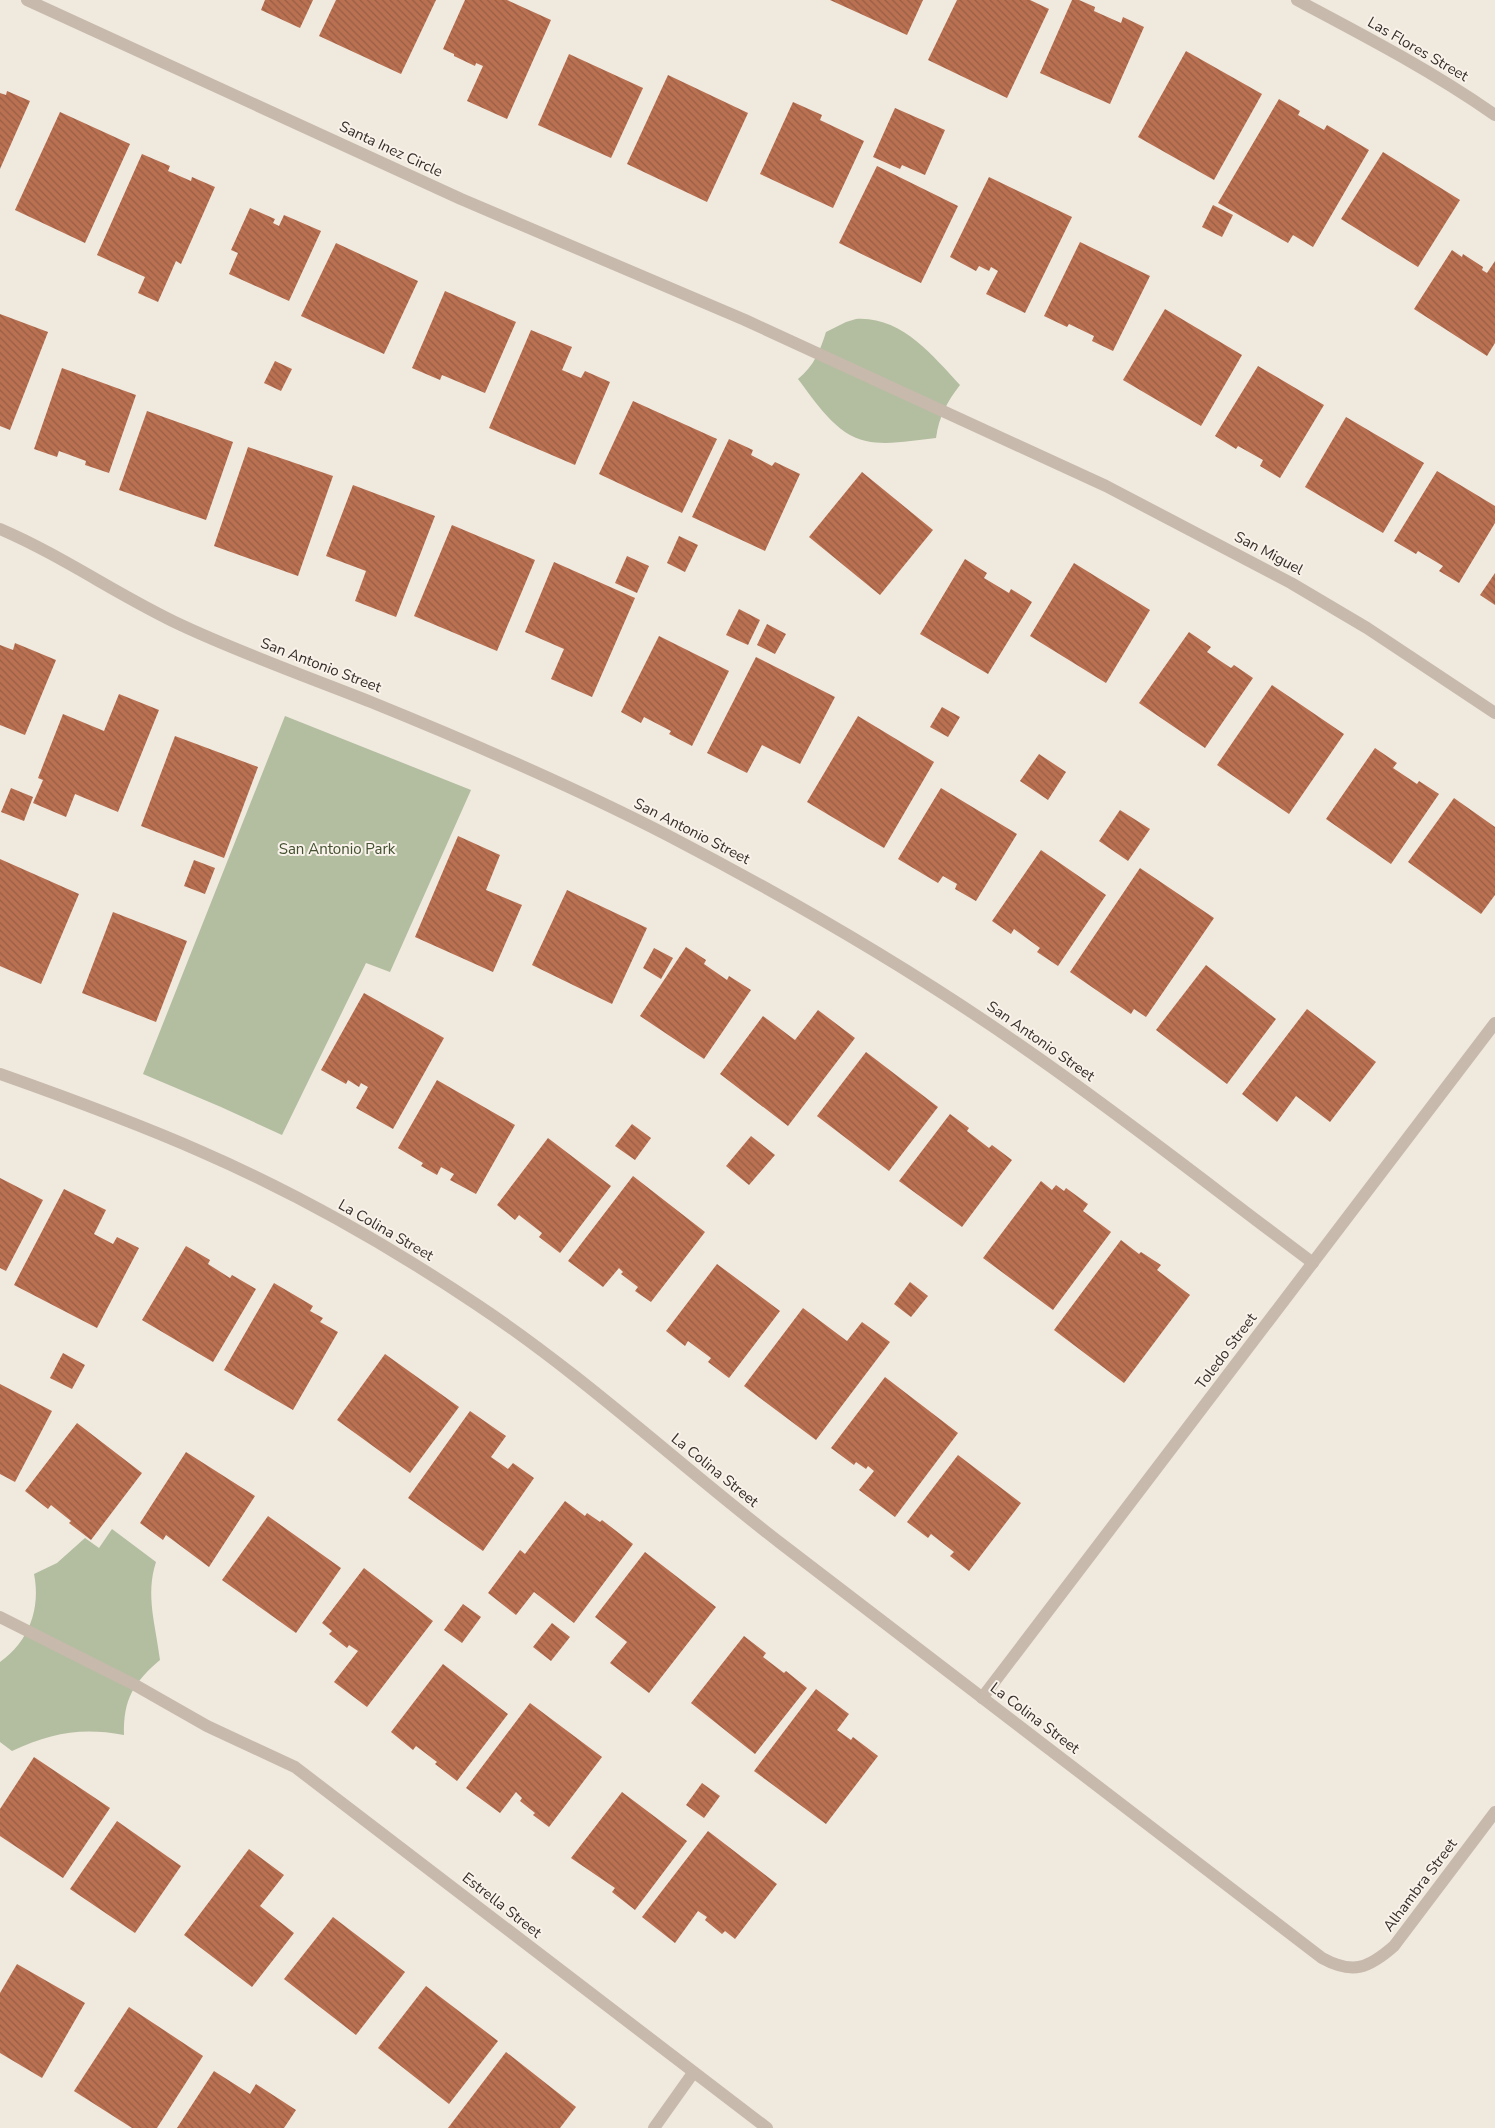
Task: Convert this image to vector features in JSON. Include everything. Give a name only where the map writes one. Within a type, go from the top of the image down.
[{"type":"street","name":"Santa Inez Circle","points":[[27,0],[461,199],[745,320],[930,406],[1016,443]]},
{"type":"street","name":"Las Flores Street","points":[[1297,0],[1413,62],[1495,115]]},
{"type":"street","name":"San Miguel","points":[[1016,443],[1106,486],[1290,583],[1367,628],[1495,713]]},
{"type":"street","name":"San Antonio Street","points":[[0,529],[54,556],[131,600],[178,624],[232,648],[510,760],[668,836],[751,880],[891,960],[1026,1050],[1094,1098],[1313,1263]]},
{"type":"street","name":"Toledo Street","points":[[982,1698],[1495,1023]]},
{"type":"street","name":"La Colina Street","points":[[0,1074],[140,1126],[230,1165],[357,1231],[476,1304],[538,1348],[759,1527],[1322,1958],[1346,1968],[1361,1967]]},
{"type":"street","name":"Estrella Street","points":[[0,1617],[135,1685],[207,1726],[295,1767],[767,2128]]},
{"type":"street","name":"Alhambra Street","points":[[1361,1967],[1374,1962],[1394,1946],[1495,1812]]},
{"type":"street","points":[[654,2128],[694,2073]]},
{"type":"green space","points":[[856,319],[872,320],[887,324],[901,331],[927,350],[960,385],[944,410],[936,438],[883,443],[855,438],[836,425],[827,416],[798,379],[816,358],[826,332]]},
{"type":"green space","name":"San Antonio Park","points":[[285,716],[471,790],[390,972],[366,963],[282,1135],[143,1074]]},
{"type":"green space","points":[[112,1529],[156,1562],[151,1586],[151,1599],[160,1660],[143,1676],[132,1692],[126,1711],[124,1735],[94,1732],[66,1733],[40,1740],[12,1751],[0,1742],[0,1662],[19,1645],[30,1623],[36,1599],[34,1574],[57,1563],[85,1538],[99,1548]]},
{"type":"building","points":[[265,0],[313,0],[300,28],[261,10]]},
{"type":"building","points":[[336,0],[436,0],[401,74],[319,36]]},
{"type":"building","points":[[465,0],[507,0],[551,20],[507,119],[467,101],[483,66],[476,63],[475,66],[443,49]]},
{"type":"building","points":[[830,0],[923,0],[907,35]]},
{"type":"building","points":[[957,0],[1030,0],[1049,9],[1007,98],[928,60]]},
{"type":"building","points":[[1072,0],[1079,0],[1095,7],[1094,11],[1121,23],[1123,17],[1144,27],[1110,104],[1040,73]]},
{"type":"building","points":[[1186,51],[1262,94],[1214,180],[1138,137]]},
{"type":"building","points":[[569,54],[643,88],[611,158],[538,125]]},
{"type":"building","points":[[668,75],[748,113],[707,202],[627,164]]},
{"type":"building","points":[[7,91],[30,101],[0,169],[0,93],[6,95]]},
{"type":"building","points":[[1279,99],[1300,111],[1298,115],[1324,130],[1327,125],[1369,150],[1313,247],[1293,235],[1288,243],[1218,203]]},
{"type":"building","points":[[793,102],[822,115],[820,120],[864,141],[833,208],[760,174]]},
{"type":"building","points":[[895,108],[945,130],[925,175],[902,165],[900,169],[873,157]]},
{"type":"building","points":[[60,112],[130,144],[85,243],[15,210]]},
{"type":"building","points":[[1383,152],[1460,200],[1418,267],[1341,219]]},
{"type":"building","points":[[142,154],[170,166],[168,171],[191,181],[192,177],[215,187],[181,264],[176,261],[158,302],[138,293],[145,277],[97,255]]},
{"type":"building","points":[[877,166],[958,206],[921,283],[839,243]]},
{"type":"building","points":[[989,177],[1072,217],[1025,313],[986,294],[998,271],[991,267],[989,271],[979,266],[976,271],[950,257]]},
{"type":"building","points":[[1213,205],[1233,215],[1222,237],[1202,227]]},
{"type":"building","points":[[250,208],[275,219],[273,223],[279,226],[284,215],[321,231],[289,301],[229,274],[238,253],[231,250]]},
{"type":"building","points":[[1080,242],[1150,276],[1113,351],[1092,341],[1094,336],[1069,324],[1067,327],[1044,316]]},
{"type":"building","points":[[336,243],[418,281],[384,354],[301,316]]},
{"type":"building","points":[[1452,250],[1462,257],[1463,254],[1483,267],[1482,270],[1487,273],[1495,261],[1495,343],[1487,356],[1414,309]]},
{"type":"building","points":[[445,291],[516,322],[485,393],[442,375],[440,380],[412,368]]},
{"type":"building","points":[[1165,309],[1242,355],[1201,426],[1123,380]]},
{"type":"building","points":[[0,314],[48,332],[10,430],[0,426]]},
{"type":"building","points":[[531,330],[572,347],[562,370],[581,378],[585,371],[610,382],[575,465],[489,428]]},
{"type":"building","points":[[275,361],[292,369],[281,391],[264,383]]},
{"type":"building","points":[[1258,366],[1324,405],[1280,478],[1260,466],[1263,460],[1238,446],[1236,449],[1215,436]]},
{"type":"building","points":[[62,368],[136,395],[109,473],[85,465],[86,461],[59,451],[57,457],[34,449]]},
{"type":"building","points":[[633,401],[717,439],[682,513],[599,474]]},
{"type":"building","points":[[147,411],[233,442],[206,520],[119,490]]},
{"type":"building","points":[[1346,417],[1424,463],[1383,533],[1305,487]]},
{"type":"building","points":[[729,439],[753,450],[751,455],[772,466],[775,462],[800,474],[765,551],[692,517]]},
{"type":"building","points":[[248,447],[333,476],[298,576],[214,546]]},
{"type":"building","points":[[1437,471],[1495,506],[1495,523],[1459,583],[1439,571],[1443,566],[1418,551],[1416,554],[1394,541]]},
{"type":"building","points":[[862,472],[933,530],[880,595],[809,537]]},
{"type":"building","points":[[353,485],[435,516],[396,617],[355,601],[366,571],[326,556]]},
{"type":"building","points":[[452,525],[535,560],[497,651],[414,616]]},
{"type":"building","points":[[679,536],[698,545],[685,572],[667,563]]},
{"type":"building","points":[[627,556],[649,566],[637,593],[615,583]]},
{"type":"building","points":[[965,559],[987,573],[984,578],[1009,593],[1011,589],[1032,602],[988,674],[920,634]]},
{"type":"building","points":[[554,562],[635,598],[592,697],[551,679],[564,649],[525,632]]},
{"type":"building","points":[[1074,563],[1150,610],[1106,683],[1030,636]]},
{"type":"building","points":[[1495,573],[1495,605],[1480,595]]},
{"type":"building","points":[[739,609],[760,620],[748,645],[726,635]]},
{"type":"building","points":[[767,624],[786,634],[775,654],[757,645]]},
{"type":"building","points":[[1189,632],[1211,647],[1207,652],[1231,668],[1234,665],[1253,678],[1205,748],[1139,703]]},
{"type":"building","points":[[659,636],[729,671],[692,746],[669,734],[671,731],[644,717],[641,723],[621,712]]},
{"type":"building","points":[[15,643],[56,660],[25,735],[0,725],[0,645],[13,650]]},
{"type":"building","points":[[756,657],[835,697],[800,764],[762,745],[747,773],[707,753]]},
{"type":"building","points":[[1272,685],[1344,734],[1289,814],[1217,765]]},
{"type":"building","points":[[119,694],[159,710],[118,812],[75,794],[66,817],[33,803],[43,780],[38,778],[63,714],[104,731]]},
{"type":"building","points":[[942,707],[960,717],[948,737],[930,727]]},
{"type":"building","points":[[858,716],[934,762],[884,848],[807,802]]},
{"type":"building","points":[[175,736],[258,767],[224,858],[141,826]]},
{"type":"building","points":[[1375,748],[1397,763],[1393,768],[1417,784],[1419,781],[1439,794],[1391,864],[1326,819]]},
{"type":"building","points":[[1039,754],[1066,772],[1048,800],[1020,781]]},
{"type":"building","points":[[11,788],[33,797],[24,821],[1,812]]},
{"type":"building","points":[[941,788],[1017,834],[976,901],[955,889],[957,884],[943,876],[938,883],[898,859]]},
{"type":"building","points":[[1454,798],[1495,827],[1495,895],[1481,914],[1408,862]]},
{"type":"building","points":[[1120,810],[1150,829],[1128,861],[1099,841]]},
{"type":"building","points":[[458,836],[500,855],[486,890],[522,905],[493,972],[415,937]]},
{"type":"building","points":[[1041,850],[1106,895],[1058,966],[1037,952],[1040,948],[1014,929],[1011,934],[992,921]]},
{"type":"building","points":[[0,859],[79,894],[41,984],[0,966]]},
{"type":"building","points":[[194,860],[215,868],[205,894],[184,886]]},
{"type":"building","points":[[1140,868],[1214,918],[1146,1017],[1134,1009],[1131,1014],[1070,972]]},
{"type":"building","points":[[567,890],[647,928],[612,1004],[532,965]]},
{"type":"building","points":[[113,912],[187,941],[156,1022],[82,993]]},
{"type":"building","points":[[686,947],[706,960],[704,964],[727,980],[729,976],[751,990],[704,1059],[640,1016]]},
{"type":"building","points":[[654,948],[673,958],[661,979],[643,968]]},
{"type":"building","points":[[1206,965],[1276,1019],[1227,1084],[1156,1030]]},
{"type":"building","points":[[364,993],[444,1038],[393,1129],[356,1108],[368,1087],[361,1083],[359,1087],[348,1080],[346,1084],[321,1070]]},
{"type":"building","points":[[1307,1009],[1376,1062],[1330,1122],[1296,1096],[1277,1122],[1242,1094]]},
{"type":"building","points":[[818,1010],[855,1038],[788,1126],[720,1074],[763,1016],[795,1040]]},
{"type":"building","points":[[866,1052],[938,1107],[889,1171],[817,1116]]},
{"type":"building","points":[[437,1080],[515,1125],[476,1194],[450,1180],[454,1174],[441,1167],[437,1175],[421,1166],[423,1163],[398,1148]]},
{"type":"building","points":[[950,1114],[969,1128],[967,1131],[989,1148],[992,1145],[1012,1160],[962,1227],[899,1181]]},
{"type":"building","points":[[632,1124],[651,1138],[635,1160],[615,1146]]},
{"type":"building","points":[[751,1136],[775,1155],[749,1185],[726,1166]]},
{"type":"building","points":[[548,1138],[611,1186],[560,1253],[539,1237],[542,1233],[519,1215],[515,1220],[497,1205]]},
{"type":"building","points":[[633,1176],[705,1232],[651,1302],[635,1291],[638,1287],[621,1274],[623,1272],[619,1268],[603,1287],[568,1261]]},
{"type":"building","points":[[0,1178],[43,1200],[6,1271],[0,1268]]},
{"type":"building","points":[[1041,1181],[1052,1190],[1056,1185],[1064,1191],[1066,1188],[1088,1204],[1083,1211],[1111,1232],[1053,1310],[983,1258]]},
{"type":"building","points":[[64,1189],[106,1210],[94,1234],[113,1244],[117,1237],[139,1248],[97,1328],[14,1285]]},
{"type":"building","points":[[1121,1240],[1139,1254],[1141,1252],[1161,1265],[1157,1270],[1190,1295],[1124,1383],[1054,1330]]},
{"type":"building","points":[[186,1246],[210,1260],[208,1264],[230,1278],[232,1275],[256,1289],[213,1362],[142,1320]]},
{"type":"building","points":[[717,1264],[780,1311],[729,1378],[708,1362],[711,1358],[688,1341],[685,1346],[666,1331]]},
{"type":"building","points":[[910,1282],[928,1296],[911,1317],[894,1304]]},
{"type":"building","points":[[274,1283],[313,1306],[310,1311],[323,1318],[320,1322],[338,1332],[293,1410],[224,1370]]},
{"type":"building","points":[[803,1308],[847,1341],[862,1322],[890,1342],[816,1440],[744,1386]]},
{"type":"building","points":[[63,1353],[85,1365],[72,1389],[50,1378]]},
{"type":"building","points":[[385,1354],[459,1407],[410,1473],[337,1420]]},
{"type":"building","points":[[885,1377],[958,1433],[895,1517],[859,1490],[874,1471],[868,1466],[866,1469],[856,1462],[854,1465],[831,1448]]},
{"type":"building","points":[[0,1384],[52,1411],[15,1482],[0,1474]]},
{"type":"building","points":[[470,1411],[506,1436],[491,1457],[508,1469],[513,1463],[534,1478],[483,1551],[408,1498]]},
{"type":"building","points":[[77,1423],[142,1473],[91,1540],[69,1523],[71,1521],[51,1505],[48,1509],[25,1491]]},
{"type":"building","points":[[186,1452],[255,1496],[209,1567],[166,1535],[163,1540],[140,1523]]},
{"type":"building","points":[[958,1455],[1021,1503],[969,1571],[950,1556],[954,1552],[931,1534],[928,1538],[907,1522]]},
{"type":"building","points":[[565,1501],[585,1516],[587,1513],[600,1522],[602,1520],[633,1544],[574,1623],[534,1592],[516,1615],[488,1593],[520,1550],[525,1554]]},
{"type":"building","points":[[268,1516],[341,1568],[296,1633],[222,1580]]},
{"type":"building","points":[[645,1552],[716,1607],[649,1693],[610,1663],[627,1642],[595,1617]]},
{"type":"building","points":[[364,1568],[433,1621],[367,1707],[334,1682],[358,1651],[349,1645],[347,1648],[329,1634],[332,1631],[322,1623]]},
{"type":"building","points":[[463,1604],[481,1617],[462,1643],[444,1630]]},
{"type":"building","points":[[552,1623],[570,1637],[551,1661],[533,1647]]},
{"type":"building","points":[[744,1636],[766,1653],[763,1657],[784,1673],[786,1671],[807,1688],[755,1754],[691,1703]]},
{"type":"building","points":[[443,1664],[508,1714],[457,1781],[416,1746],[413,1750],[391,1732]]},
{"type":"building","points":[[816,1689],[849,1714],[837,1730],[851,1740],[853,1737],[878,1756],[826,1824],[754,1771]]},
{"type":"building","points":[[530,1703],[602,1757],[549,1827],[533,1815],[535,1813],[520,1801],[522,1798],[516,1792],[500,1813],[466,1788]]},
{"type":"building","points":[[34,1757],[110,1808],[63,1878],[0,1836],[0,1809]]},
{"type":"building","points":[[702,1783],[720,1796],[704,1818],[686,1805]]},
{"type":"building","points":[[622,1792],[687,1841],[635,1910],[612,1892],[615,1888],[571,1858]]},
{"type":"building","points":[[117,1821],[181,1866],[135,1933],[70,1889]]},
{"type":"building","points":[[708,1831],[777,1884],[735,1939],[725,1931],[722,1934],[705,1920],[707,1917],[698,1911],[675,1943],[642,1917]]},
{"type":"building","points":[[249,1849],[284,1875],[260,1906],[294,1933],[252,1987],[184,1935]]},
{"type":"building","points":[[333,1917],[405,1972],[356,2035],[284,1979]]},
{"type":"building","points":[[17,1964],[85,2003],[42,2078],[0,2053],[0,1993]]},
{"type":"building","points":[[426,1986],[498,2041],[449,2104],[378,2048]]},
{"type":"building","points":[[129,2007],[203,2056],[157,2128],[132,2128],[74,2091]]},
{"type":"building","points":[[506,2052],[576,2107],[560,2128],[448,2128]]},
{"type":"building","points":[[214,2071],[250,2094],[256,2084],[296,2110],[284,2128],[177,2128]]}]
